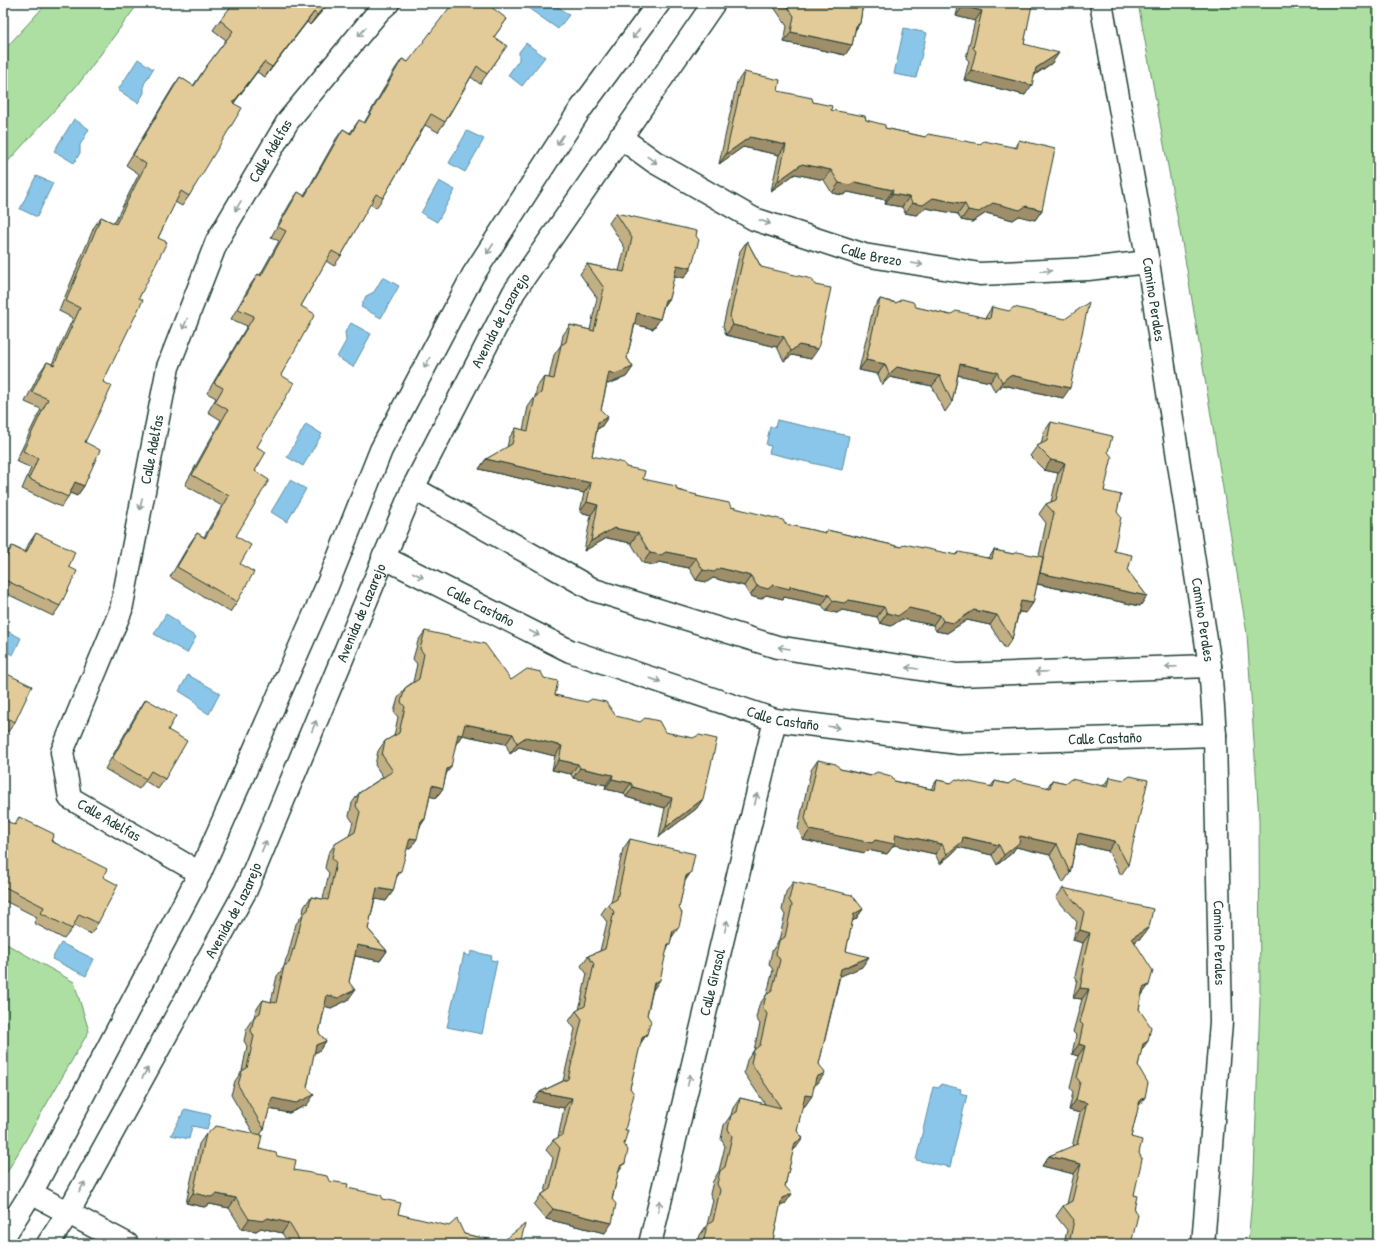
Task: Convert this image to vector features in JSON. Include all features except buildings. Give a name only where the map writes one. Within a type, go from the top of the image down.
[{"type":"street","name":"Calle Adelfas","points":[[200,873],[70,798],[62,752],[121,610],[168,367],[217,241],[288,121],[379,11],[388,3]]},
{"type":"street","points":[[3,1238],[31,1193],[200,873],[327,586],[381,450],[469,282],[580,110],[659,3]]},
{"type":"street","name":"Avenida de Lazarejo","points":[[48,1244],[68,1213],[246,890],[383,557],[413,488],[514,292],[714,3]]},
{"type":"street","name":"Camino Perales","points":[[1101,3],[1148,262],[1210,666],[1215,735],[1221,1022],[1203,1244]]},
{"type":"street","name":"Calle Brezo","points":[[620,137],[656,163],[754,219],[864,255],[980,274],[1088,269],[1148,262]]},
{"type":"street","points":[[413,488],[594,590],[776,647],[958,675],[1210,666]]},
{"type":"street","name":"Calle Castaño","points":[[383,557],[570,651],[774,720],[959,743],[1215,735]]},
{"type":"street","name":"Calle Girasol","points":[[650,1244],[774,720]]},
{"type":"street","points":[[31,1193],[127,1244]]},
{"type":"green space","points":[[47,3],[141,3],[135,8],[80,82],[3,167],[3,51]]},
{"type":"green space","points":[[1138,3],[1378,3],[1378,1244],[1248,1244],[1254,1174],[1260,1000],[1259,819],[1247,634],[1187,270]]},
{"type":"green space","points":[[3,942],[74,982],[89,1031],[3,1179]]},
{"type":"water","points":[[531,3],[553,3],[569,15],[558,29],[528,8]]},
{"type":"water","points":[[904,28],[927,33],[916,78],[894,74]]},
{"type":"water","points":[[526,43],[545,57],[522,86],[508,75],[519,60],[519,52]]},
{"type":"water","points":[[138,59],[153,69],[144,84],[144,93],[138,103],[118,90]]},
{"type":"water","points":[[74,119],[89,129],[80,145],[80,153],[74,163],[54,151]]},
{"type":"water","points":[[467,131],[484,139],[465,172],[449,163]]},
{"type":"water","points":[[36,176],[53,183],[37,217],[20,209]]},
{"type":"water","points":[[439,181],[455,190],[437,222],[421,213]]},
{"type":"water","points":[[383,277],[399,286],[381,318],[361,307],[366,296],[374,292]]},
{"type":"water","points":[[351,323],[371,334],[353,367],[337,357],[346,341],[345,332]]},
{"type":"water","points":[[777,420],[849,436],[842,470],[769,453],[771,446],[766,445],[770,427],[775,427]]},
{"type":"water","points":[[306,424],[322,434],[303,466],[287,457]]},
{"type":"water","points":[[290,480],[306,489],[287,522],[271,512]]},
{"type":"water","points":[[166,614],[176,620],[180,627],[196,637],[187,653],[154,634]]},
{"type":"water","points":[[3,629],[21,638],[13,655],[3,650]]},
{"type":"water","points":[[188,675],[220,693],[209,714],[199,708],[195,701],[179,691]]},
{"type":"water","points":[[61,943],[94,959],[86,976],[52,959]]},
{"type":"water","points":[[471,951],[492,956],[491,960],[497,961],[482,1034],[447,1027],[464,954],[470,956]]},
{"type":"water","points":[[941,1084],[961,1089],[960,1093],[967,1095],[950,1167],[916,1160],[933,1087],[939,1088]]},
{"type":"water","points":[[185,1109],[211,1115],[207,1129],[192,1126],[189,1139],[171,1135]]}]
